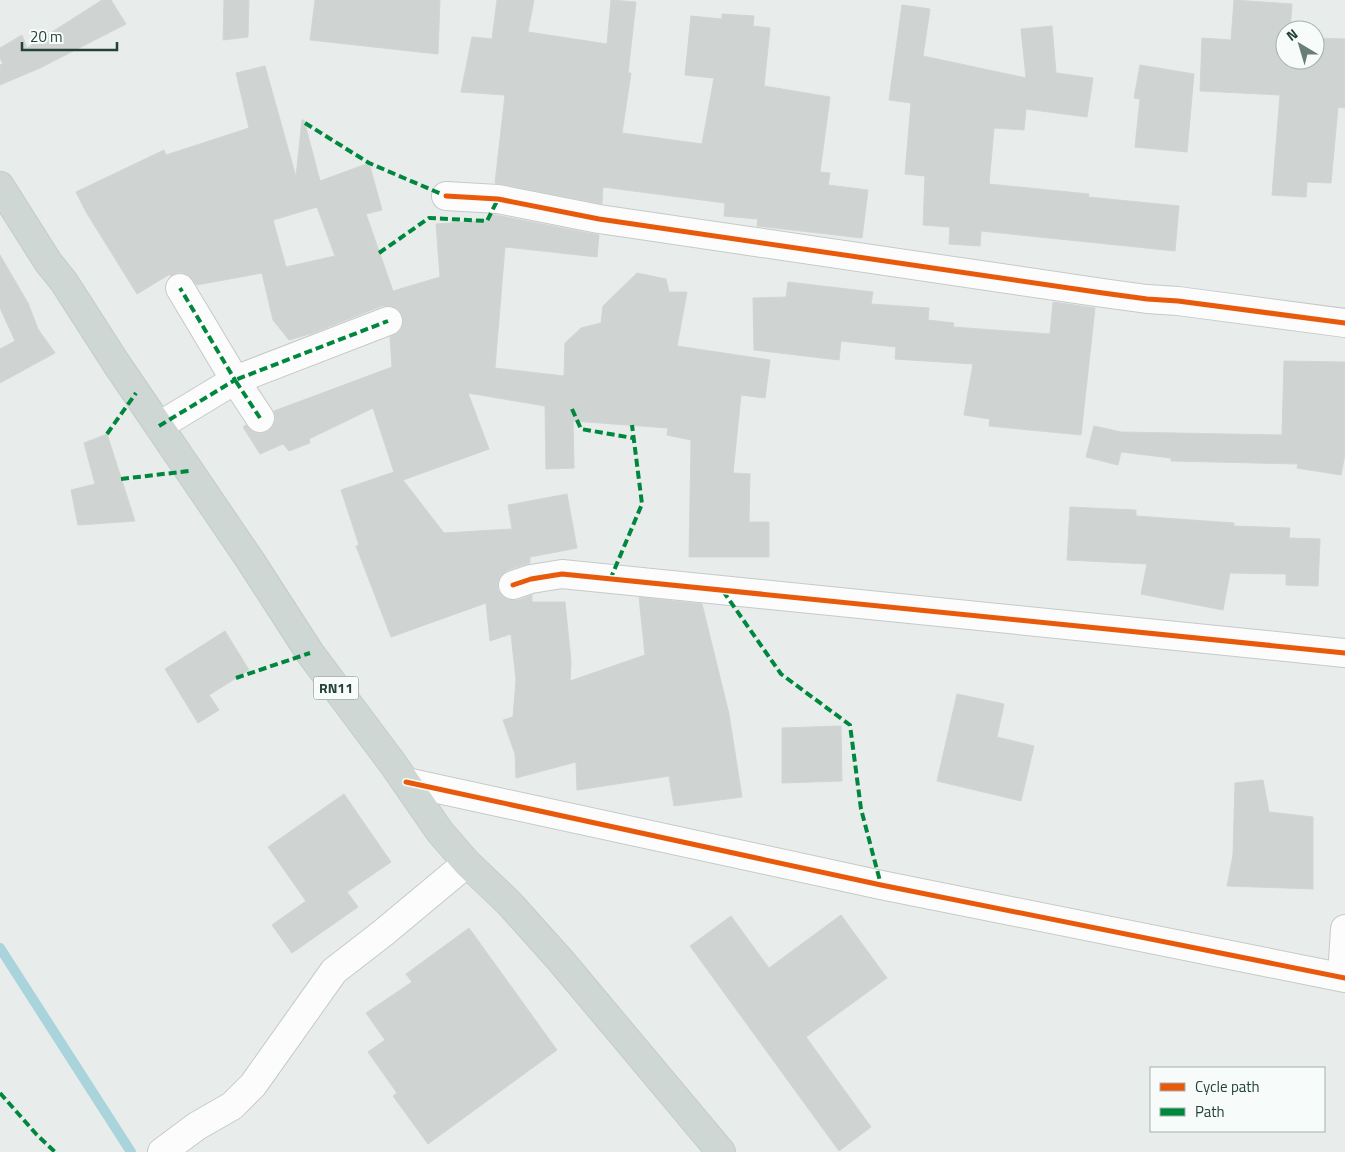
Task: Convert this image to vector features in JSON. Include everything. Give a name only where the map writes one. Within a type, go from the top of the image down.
[{"type":"main road","name":"RN11","points":[[0,186],[48,262],[64,282],[116,364],[310,653],[406,782],[440,832],[467,863],[509,903],[561,961],[721,1152]]},
{"type":"street","points":[[446,196],[498,199],[599,219],[1103,293],[1178,301],[1345,324]]},
{"type":"street","points":[[180,288],[234,380],[260,418]]},
{"type":"street","points":[[159,426],[234,380],[388,321]]},
{"type":"street","points":[[513,585],[531,579],[562,574],[1345,653]]},
{"type":"street","points":[[406,782],[881,885],[1344,978],[1345,929]]},
{"type":"street","points":[[162,1152],[197,1126],[232,1106],[253,1085],[334,971],[467,863]]},
{"type":"building","points":[[102,0],[111,0],[126,24],[40,68],[0,85],[0,65],[3,64],[0,58],[0,48],[22,35],[27,48]]},
{"type":"building","points":[[224,0],[249,0],[248,37],[223,40]]},
{"type":"building","points":[[315,0],[440,0],[438,54],[310,40]]},
{"type":"building","points":[[497,0],[534,0],[528,32],[607,44],[611,0],[636,2],[628,73],[631,73],[622,133],[702,144],[714,78],[685,75],[691,16],[722,19],[722,14],[754,16],[753,26],[770,28],[764,86],[830,97],[820,172],[830,173],[828,185],[868,190],[862,238],[757,226],[758,219],[724,216],[725,203],[603,187],[602,204],[495,183],[505,95],[461,92],[472,37],[492,39]]},
{"type":"building","points":[[1234,0],[1292,4],[1291,20],[1275,20],[1275,70],[1325,70],[1325,38],[1345,39],[1345,108],[1338,107],[1331,183],[1307,182],[1306,197],[1272,195],[1280,95],[1200,91],[1202,38],[1231,40]]},
{"type":"building","points":[[902,5],[930,9],[923,56],[1026,78],[1021,29],[1052,26],[1056,73],[1093,78],[1087,117],[1026,109],[1024,130],[994,128],[989,184],[1089,194],[1088,197],[1179,206],[1175,251],[981,231],[980,246],[949,244],[950,227],[923,225],[925,176],[905,174],[911,103],[889,100]]},
{"type":"building","points":[[1140,65],[1194,74],[1187,152],[1135,147],[1140,99],[1134,98]]},
{"type":"building","points":[[265,66],[296,177],[302,120],[304,120],[320,181],[369,163],[382,210],[366,214],[393,291],[440,277],[436,224],[490,220],[491,214],[599,235],[597,257],[505,247],[495,368],[564,376],[565,343],[581,328],[601,323],[603,306],[637,273],[666,279],[669,292],[687,292],[677,346],[770,360],[765,398],[741,395],[733,473],[750,474],[749,522],[769,522],[769,557],[689,557],[691,440],[667,435],[668,428],[573,421],[574,468],[546,469],[545,406],[468,393],[489,449],[403,480],[444,533],[512,529],[508,505],[567,494],[577,548],[530,557],[530,563],[508,570],[501,575],[498,582],[498,590],[502,596],[509,600],[518,600],[532,595],[532,602],[565,602],[571,661],[570,681],[645,655],[639,597],[702,604],[729,714],[742,797],[674,806],[669,776],[577,790],[576,762],[516,778],[515,754],[503,720],[513,717],[516,680],[511,634],[490,641],[486,603],[391,637],[356,546],[359,545],[341,490],[394,472],[373,408],[309,439],[310,443],[289,451],[283,444],[260,454],[243,427],[246,425],[253,432],[260,434],[268,431],[274,425],[276,418],[274,411],[392,367],[390,337],[400,331],[403,323],[402,315],[398,309],[391,306],[382,306],[313,333],[289,340],[273,320],[262,273],[197,285],[187,274],[179,272],[170,276],[170,274],[137,294],[86,212],[76,192],[164,150],[166,155],[249,128],[236,73]],"holes":[[[317,207],[335,256],[286,267],[273,220]]]},
{"type":"building","points":[[0,255],[28,303],[38,329],[55,353],[0,383],[0,349],[15,341],[0,308]]},
{"type":"building","points":[[788,282],[873,292],[871,304],[929,308],[928,320],[954,323],[953,327],[1050,334],[1053,302],[1095,308],[1081,435],[989,426],[990,419],[964,415],[973,364],[895,359],[896,347],[841,341],[839,360],[754,350],[753,298],[786,297]]},
{"type":"building","points":[[1284,361],[1345,362],[1345,454],[1341,475],[1297,468],[1298,464],[1171,461],[1171,458],[1121,452],[1118,465],[1086,457],[1094,426],[1121,432],[1282,435]]},
{"type":"building","points":[[107,434],[135,521],[78,525],[71,490],[95,484],[84,443]]},
{"type":"building","points":[[1070,507],[1136,510],[1136,516],[1234,523],[1234,526],[1290,528],[1289,538],[1320,539],[1318,586],[1286,585],[1286,574],[1230,573],[1223,610],[1141,594],[1147,564],[1067,560]]},
{"type":"building","points":[[225,631],[249,670],[209,695],[219,710],[198,723],[165,669]]},
{"type":"building","points":[[957,694],[1004,704],[997,737],[1034,746],[1021,801],[937,781]]},
{"type":"building","points":[[841,726],[842,781],[782,783],[782,728]]},
{"type":"building","points":[[1263,780],[1269,812],[1313,817],[1313,889],[1227,886],[1233,855],[1235,783]]},
{"type":"building","points":[[344,794],[391,862],[347,892],[358,907],[292,953],[272,925],[306,901],[268,847]]},
{"type":"building","points":[[841,915],[887,978],[806,1037],[871,1127],[839,1151],[690,946],[731,916],[769,968]]},
{"type":"building","points":[[469,928],[557,1050],[428,1144],[393,1096],[397,1093],[368,1052],[385,1040],[366,1013],[412,982],[406,974]]},
{"type":"waterway","points":[[0,948],[131,1152]]},
{"type":"marked path","points":[[305,123],[369,163],[446,196]]},
{"type":"marked path","points":[[379,253],[429,218],[487,221],[498,199]]},
{"type":"marked path","points":[[159,426],[235,380],[180,288]]},
{"type":"marked path","points":[[260,418],[235,380],[388,321]]},
{"type":"marked path","points":[[107,434],[136,393]]},
{"type":"marked path","points":[[572,409],[581,429],[633,438]]},
{"type":"marked path","points":[[610,580],[642,504],[632,425]]},
{"type":"marked path","points":[[121,479],[189,471]]},
{"type":"marked path","points":[[723,591],[781,674],[850,725],[861,809],[881,885]]},
{"type":"marked path","points":[[236,678],[310,653]]},
{"type":"marked path","points":[[0,1093],[37,1135],[55,1152]]},
{"type":"cycle path","points":[[446,196],[498,199],[599,219],[1103,293],[1345,323]]},
{"type":"cycle path","points":[[513,585],[531,579],[562,574],[1345,653]]},
{"type":"cycle path","points":[[406,782],[881,885],[1345,978]]}]
